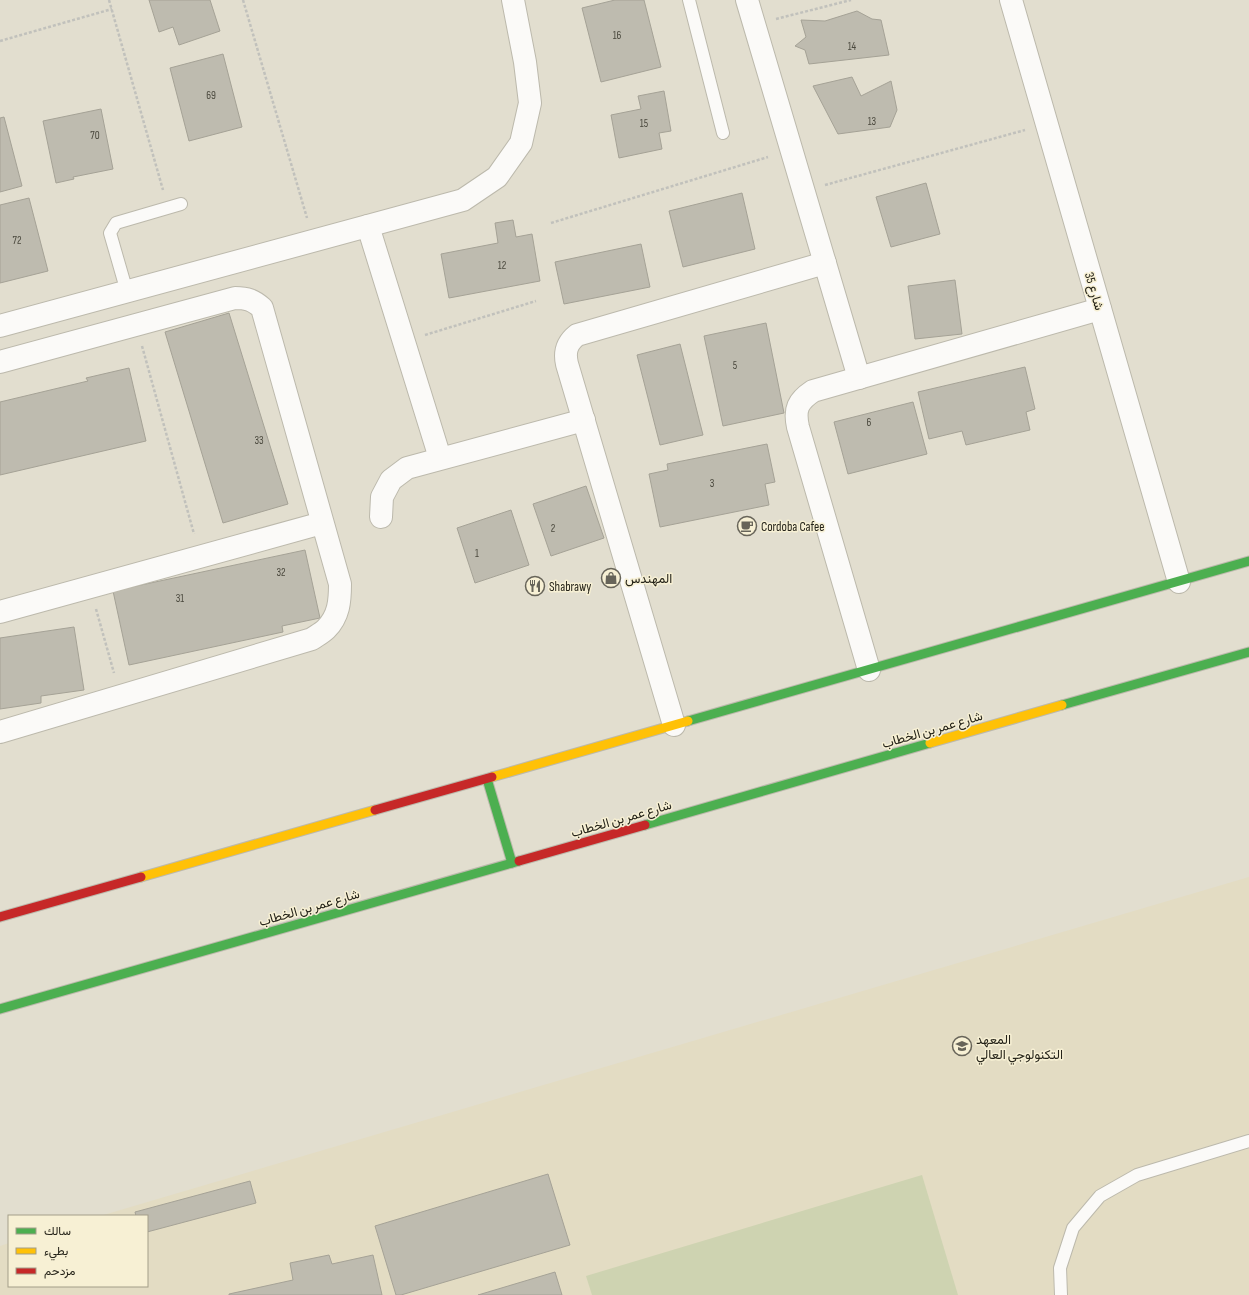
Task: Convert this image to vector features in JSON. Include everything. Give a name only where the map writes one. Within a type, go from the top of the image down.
[{"type":"street","points":[[0,326],[463,200],[497,177],[520,143],[530,103],[525,62],[514,0]]},
{"type":"street","points":[[747,0],[859,378]]},
{"type":"street","name":"شارع 35","points":[[1011,0],[1179,582]]},
{"type":"street","points":[[368,226],[440,458]]},
{"type":"street","points":[[674,725],[565,356],[566,348],[571,340],[577,335],[825,262]]},
{"type":"street","points":[[0,362],[236,298],[245,298],[255,302],[262,308],[340,584],[340,600],[335,616],[326,629],[312,639],[0,732]]},
{"type":"street","points":[[869,670],[796,416],[798,406],[804,397],[813,391],[1100,309]]},
{"type":"street","points":[[381,517],[382,497],[391,480],[407,468],[584,420]]},
{"type":"street","points":[[0,612],[322,523]]},
{"type":"street","points":[[0,917],[1249,561]]},
{"type":"street","name":"شارع عمر بن الخطاب","points":[[0,1009],[1249,652]]},
{"type":"street","points":[[487,779],[512,862]]},
{"type":"lane","points":[[689,0],[723,133]]},
{"type":"lane","points":[[127,292],[110,233],[116,224],[181,204]]},
{"type":"lane","points":[[1061,1295],[1060,1268],[1073,1228],[1100,1196],[1137,1175],[1249,1141]]},
{"type":"path","points":[[109,0],[168,208]]},
{"type":"path","points":[[243,0],[313,241]]},
{"type":"path","points":[[755,25],[851,0]]},
{"type":"path","points":[[0,41],[112,9]]},
{"type":"path","points":[[804,191],[1047,124]]},
{"type":"path","points":[[550,223],[792,149]]},
{"type":"path","points":[[404,342],[536,301]]},
{"type":"path","points":[[136,325],[200,556]]},
{"type":"path","points":[[90,587],[120,696]]},
{"type":"shaded area","name":"المعهد التكنولوجي العالي","points":[[1249,877],[1249,1295],[0,1295],[0,1246],[8,1243],[8,1287],[148,1287],[148,1215],[103,1215]]},
{"type":"green space","points":[[922,1175],[958,1295],[592,1295],[586,1276]]},
{"type":"building","points":[[149,0],[210,0],[220,31],[179,45],[173,27],[159,32]]},
{"type":"building","points":[[615,0],[644,0],[661,67],[601,82],[582,8]]},
{"type":"building","points":[[857,11],[872,19],[881,20],[889,55],[809,64],[805,50],[795,46],[806,37],[801,20],[825,21]]},
{"type":"building","points":[[223,54],[242,127],[189,141],[170,68]]},
{"type":"building","points":[[852,77],[861,96],[891,81],[897,110],[890,127],[838,134],[813,86]]},
{"type":"building","points":[[664,91],[671,131],[659,133],[662,149],[619,158],[611,115],[641,109],[638,96]]},
{"type":"building","points":[[101,109],[113,169],[73,177],[74,179],[56,183],[43,121]]},
{"type":"building","points":[[4,117],[22,186],[0,192],[0,118]]},
{"type":"building","points":[[926,183],[940,234],[891,247],[876,197]]},
{"type":"building","points":[[742,193],[755,249],[683,267],[669,211]]},
{"type":"building","points":[[29,198],[48,271],[0,283],[0,205]]},
{"type":"building","points":[[513,220],[516,237],[532,234],[540,281],[449,298],[441,254],[498,243],[495,223]]},
{"type":"building","points":[[641,244],[650,287],[564,304],[555,262]]},
{"type":"building","points":[[955,280],[962,334],[915,339],[908,286]]},
{"type":"building","points":[[229,313],[288,504],[223,523],[165,332]]},
{"type":"building","points":[[766,323],[784,413],[723,426],[704,336]]},
{"type":"building","points":[[680,344],[703,435],[660,445],[637,355]]},
{"type":"building","points":[[1025,367],[1035,409],[1026,412],[1030,430],[966,445],[962,431],[929,439],[918,392]]},
{"type":"building","points":[[129,368],[146,441],[0,475],[0,402],[88,381],[86,378]]},
{"type":"building","points":[[913,402],[927,454],[848,474],[834,422]]},
{"type":"building","points":[[767,444],[775,482],[765,484],[769,505],[660,527],[649,474],[668,470],[667,464]]},
{"type":"building","points":[[586,486],[604,538],[551,556],[533,504]]},
{"type":"building","points":[[511,510],[529,565],[475,583],[457,528]]},
{"type":"building","points":[[305,550],[320,618],[282,626],[283,632],[129,665],[113,591]]},
{"type":"building","points":[[74,627],[84,690],[41,696],[41,703],[0,709],[0,638]]},
{"type":"building","points":[[548,1174],[570,1245],[401,1295],[396,1295],[375,1226]]},
{"type":"building","points":[[250,1181],[256,1203],[148,1232],[148,1215],[136,1215],[135,1212]]},
{"type":"building","points":[[329,1255],[332,1264],[373,1255],[382,1295],[229,1295],[293,1280],[290,1263]]},
{"type":"building","points":[[555,1272],[562,1295],[478,1295]]},
{"type":"traffic: fast","points":[[688,721],[1249,561]]},
{"type":"traffic: fast","points":[[1062,705],[1249,652]]},
{"type":"traffic: fast","points":[[645,825],[930,743]]},
{"type":"traffic: fast","points":[[487,779],[512,863]]},
{"type":"traffic: fast","points":[[0,1009],[519,861]]},
{"type":"traffic: slow","points":[[930,743],[1062,705]]},
{"type":"traffic: slow","points":[[492,777],[688,721]]},
{"type":"traffic: slow","points":[[141,877],[375,810]]},
{"type":"traffic: jam","points":[[375,810],[492,777]]},
{"type":"traffic: jam","points":[[519,861],[645,825]]},
{"type":"traffic: jam","points":[[0,917],[141,877]]},
{"type":"place","name":"Cordoba Cafee","points":[[747,526]]},
{"type":"place","name":"المهندس","points":[[611,578]]},
{"type":"place","name":"Shabrawy","points":[[535,586]]},
{"type":"place","name":"المعهد التكنولوجي العالي","points":[[962,1046]]}]
